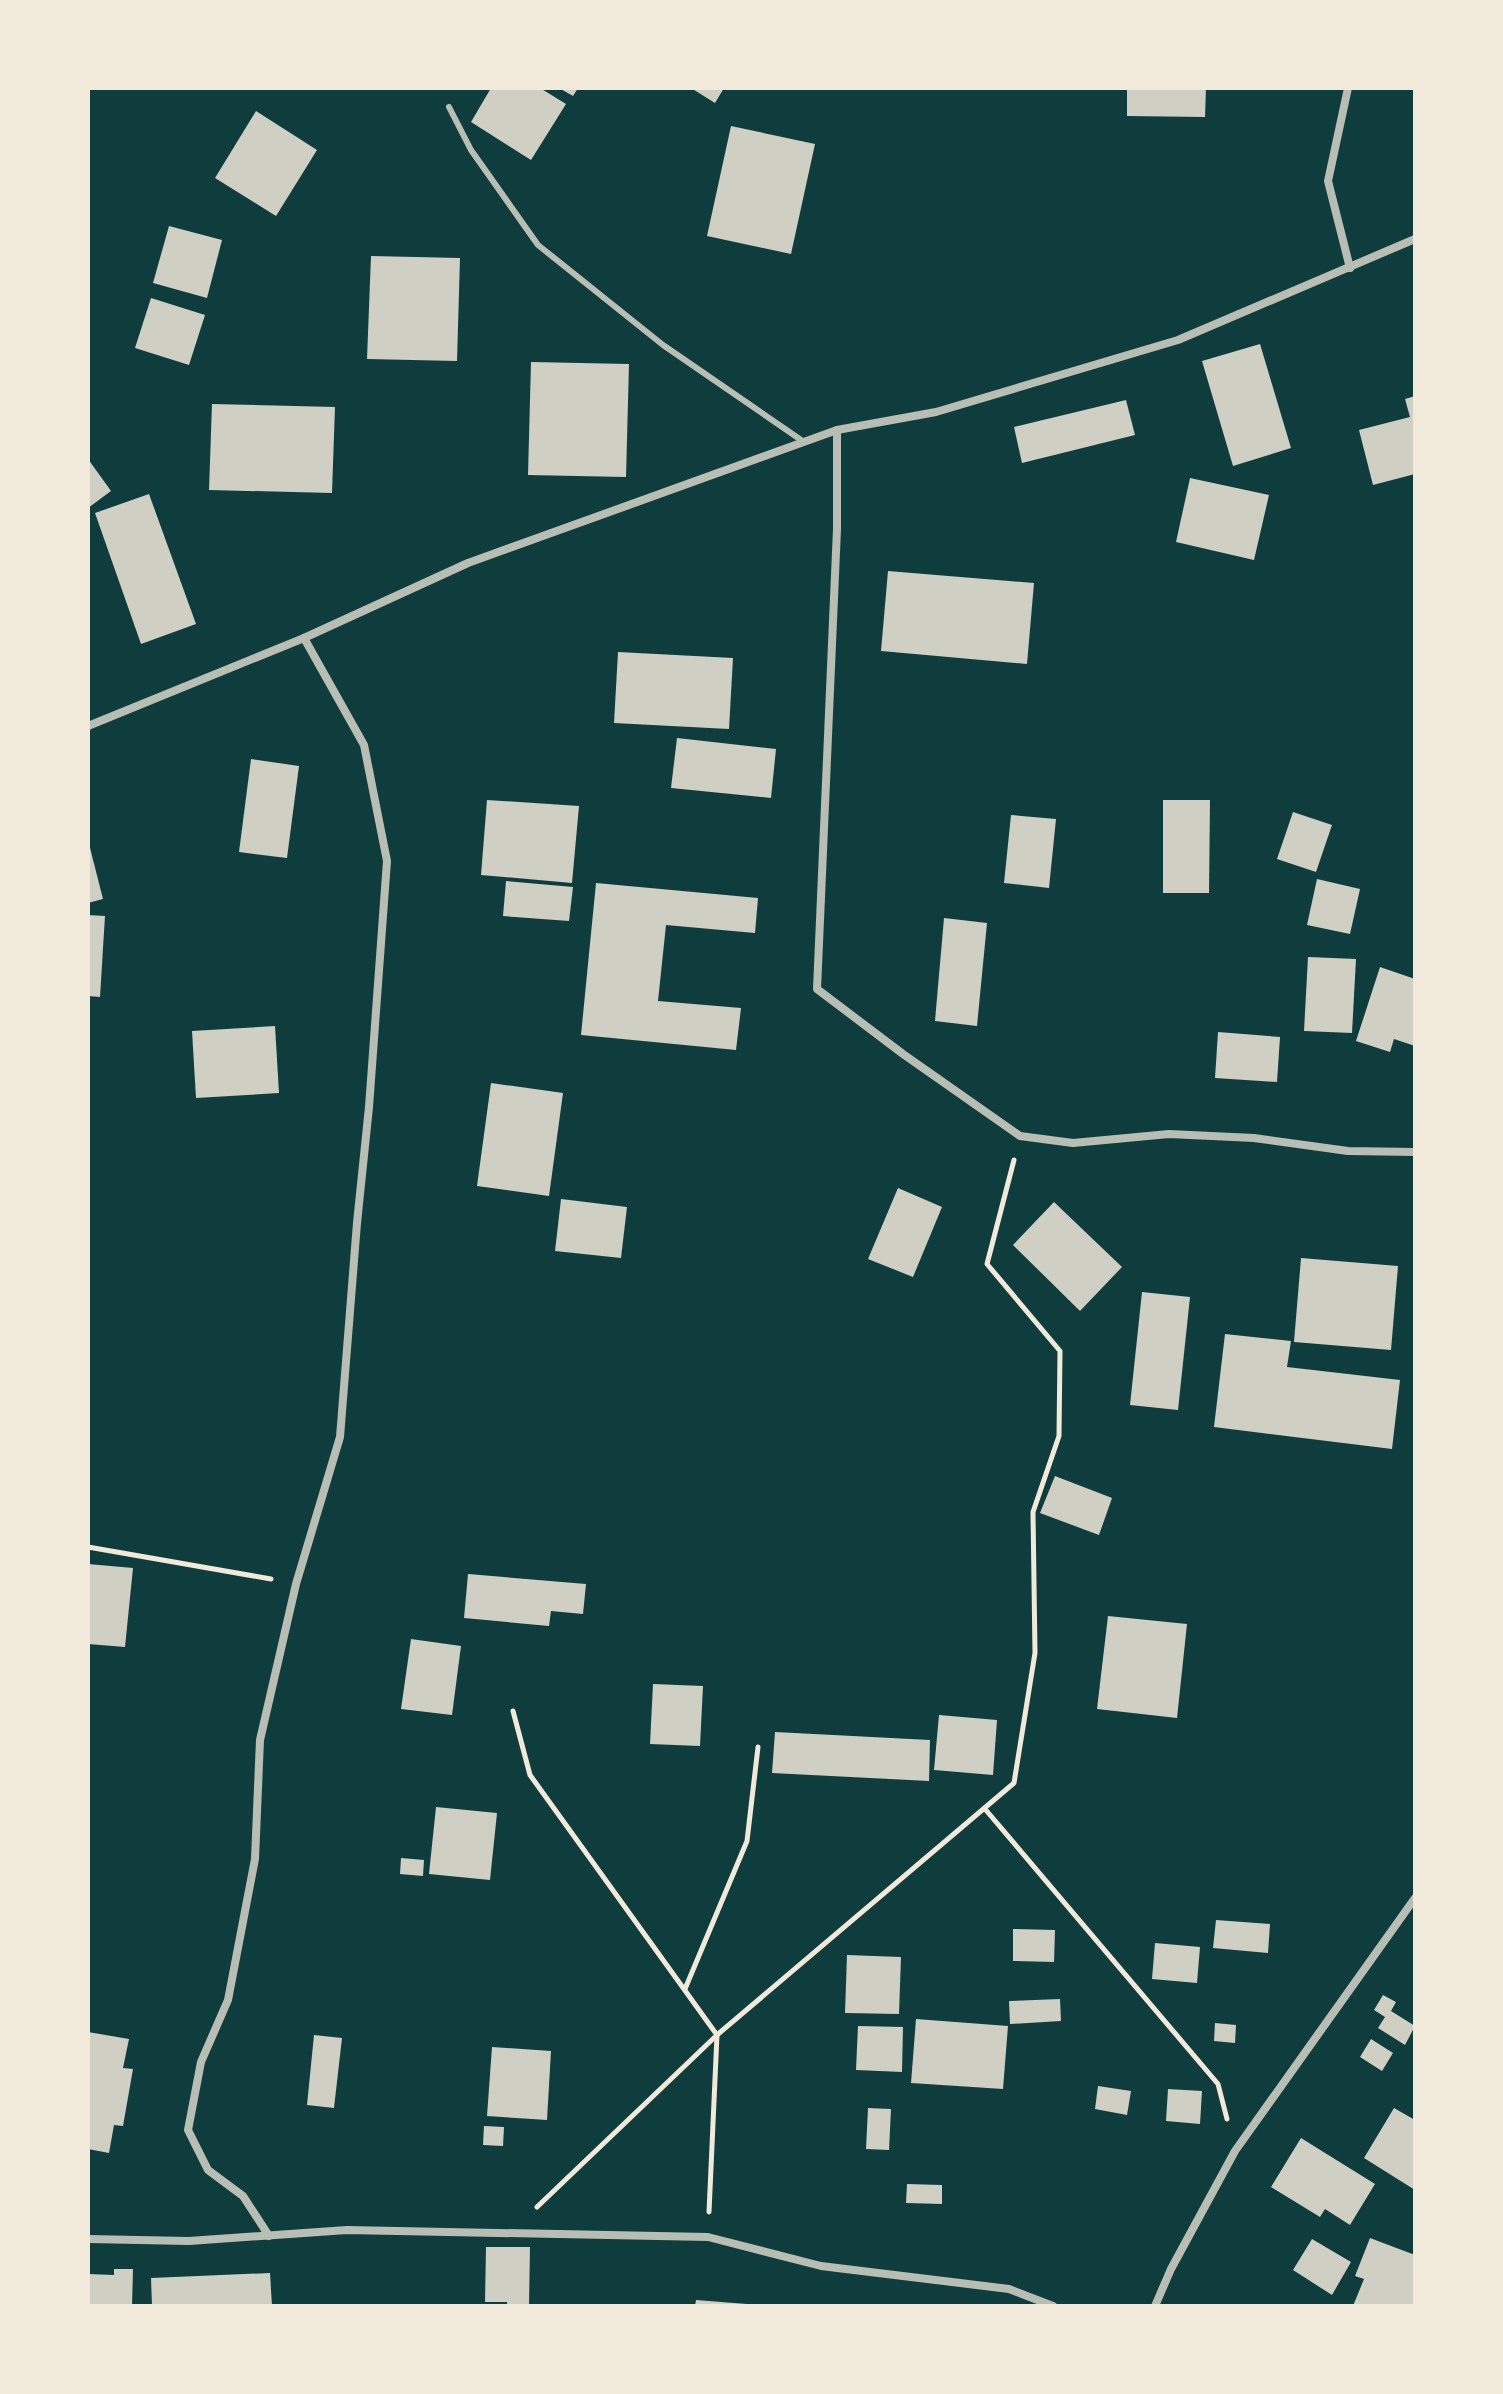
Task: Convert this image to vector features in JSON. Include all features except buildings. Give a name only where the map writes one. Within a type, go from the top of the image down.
[{"type":"street","points":[[1348,88],[1328,181],[1350,268]]},
{"type":"street","points":[[88,726],[304,638],[468,563],[837,430],[936,412],[1178,340],[1415,239]]},
{"type":"street","points":[[837,430],[837,529],[817,989],[1020,1136],[1073,1143],[1169,1134],[1254,1138],[1348,1151],[1415,1152]]},
{"type":"street","points":[[269,2236],[243,2196],[208,2170],[188,2130],[201,2062],[228,2000],[255,1859],[260,1740],[296,1584],[340,1437],[387,861],[364,745],[304,638]]},
{"type":"street","points":[[1155,2306],[1171,2269],[1235,2151],[1415,1898]]},
{"type":"street","points":[[88,2239],[189,2241],[347,2230],[708,2237],[821,2266],[1009,2289],[1053,2306]]},
{"type":"lane","points":[[449,107],[471,150],[538,245],[663,345],[804,442]]},
{"type":"path","points":[[511,2233],[717,2035],[1014,1783],[1035,1653],[1033,1512],[1059,1436],[1060,1351],[987,1264],[1020,1136]]},
{"type":"path","points":[[88,1547],[296,1584]]},
{"type":"path","points":[[513,1711],[530,1775],[717,2035],[708,2237]]},
{"type":"path","points":[[685,1990],[747,1841],[758,1747]]},
{"type":"path","points":[[985,1809],[1218,2084],[1235,2151]]}]
